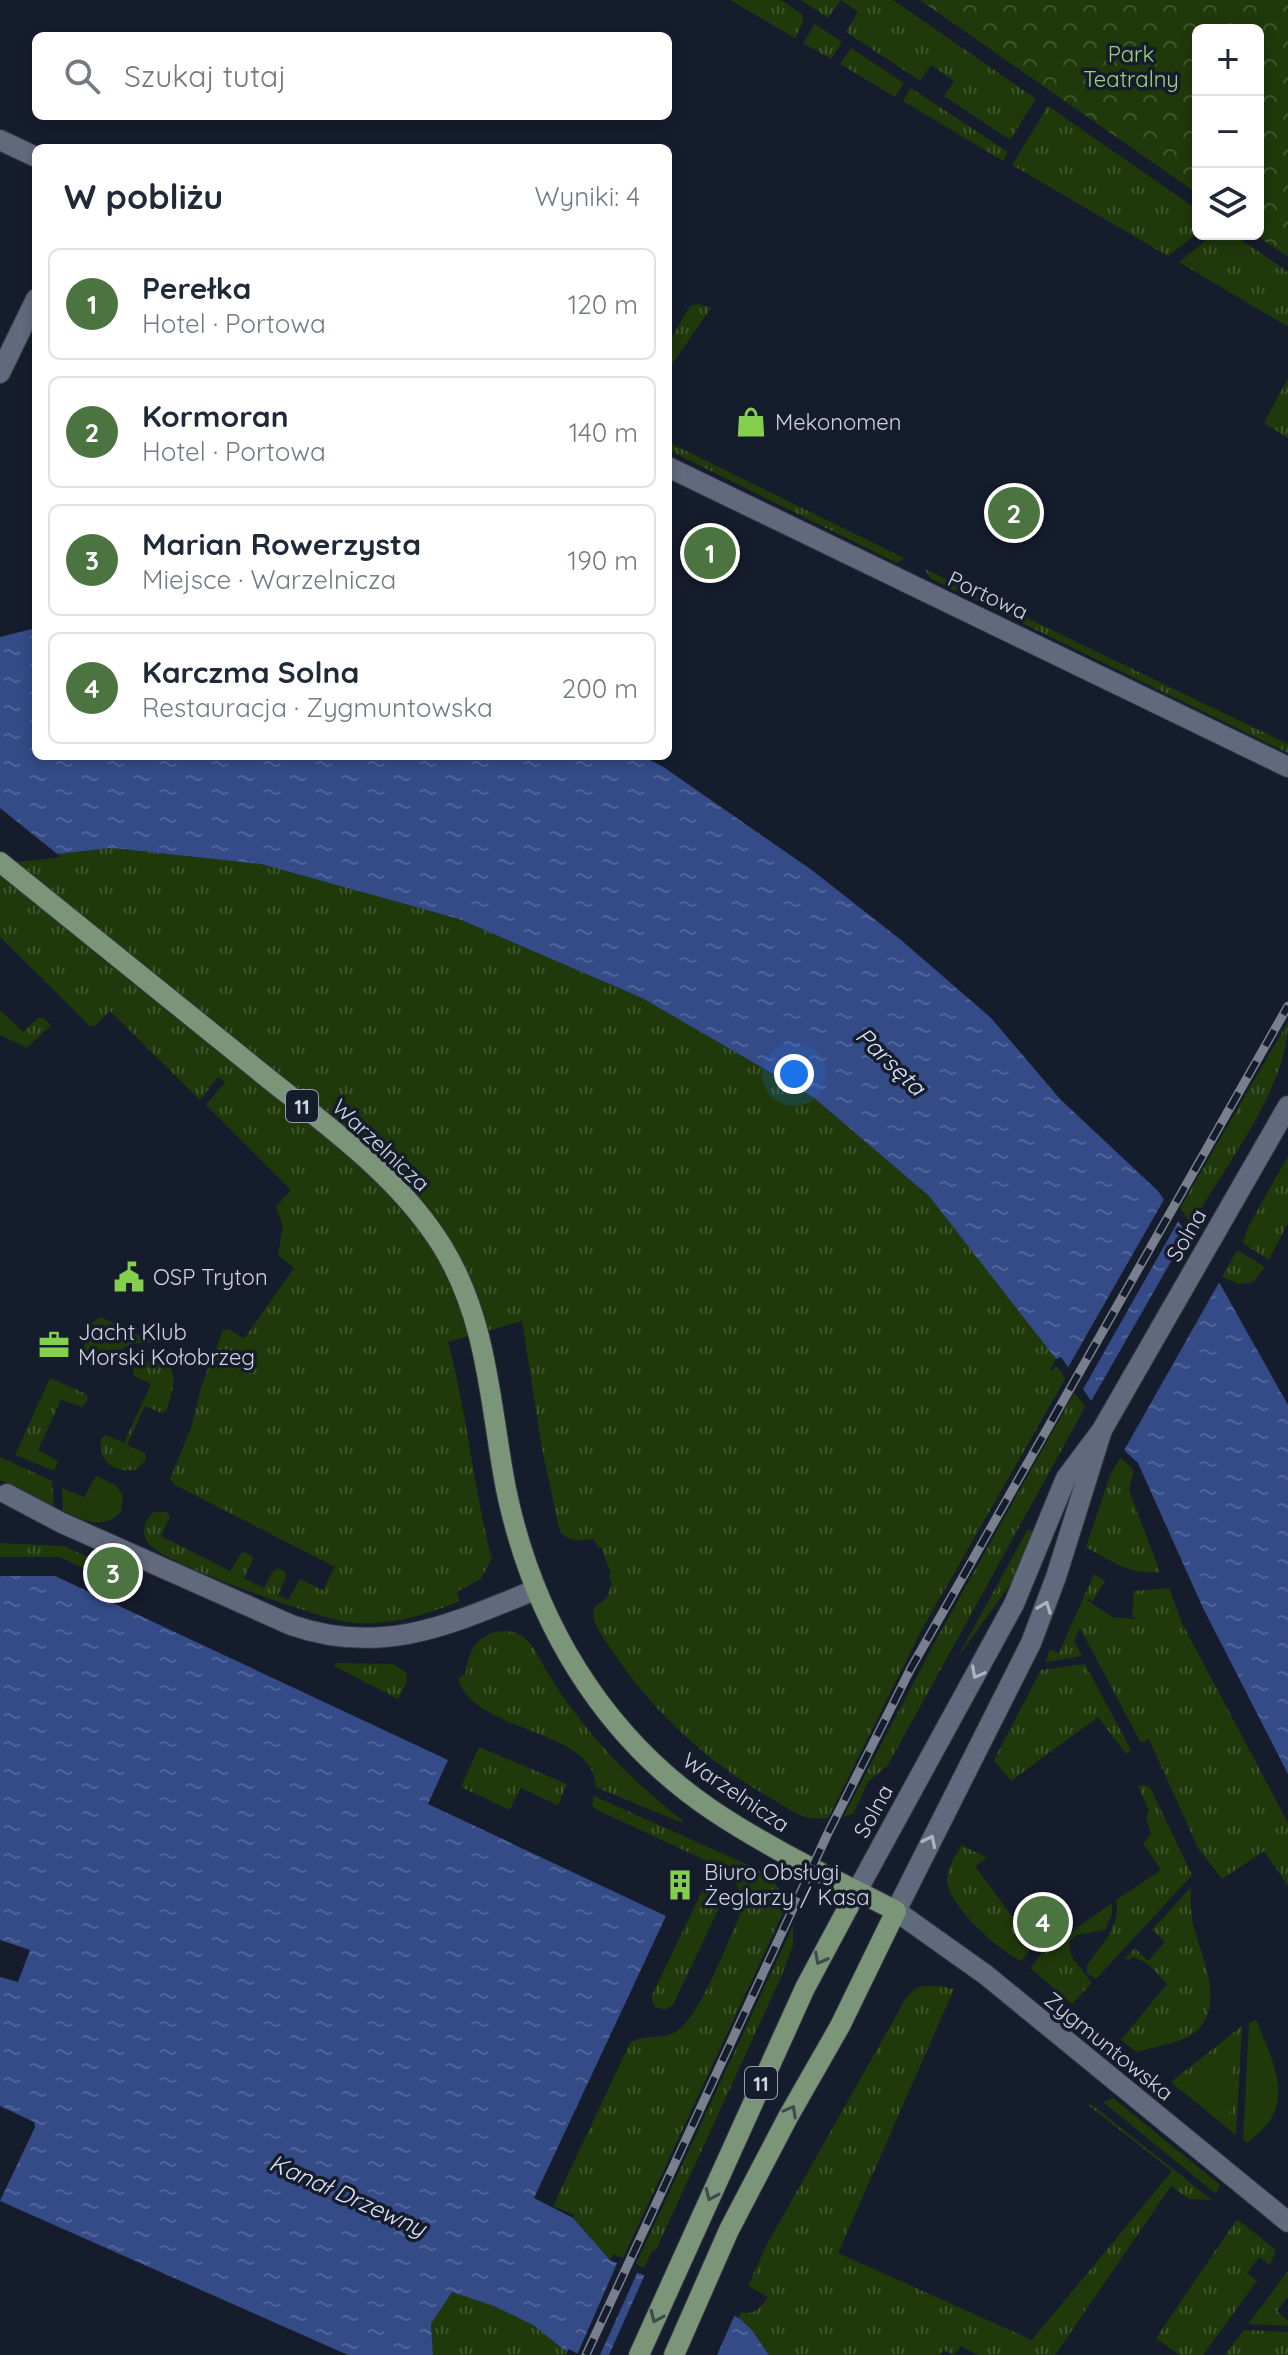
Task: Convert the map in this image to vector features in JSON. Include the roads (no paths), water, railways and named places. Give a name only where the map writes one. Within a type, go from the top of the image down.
[{"type":"main road","name":"Warzelnicza","points":[[0,862],[337,1134],[413,1206],[440,1242],[459,1278],[479,1333],[509,1504],[535,1590],[557,1637],[587,1686],[620,1729],[654,1764],[724,1818],[896,1911]]},
{"type":"main road","name":"Solna","points":[[639,2355],[805,1988],[857,1891]]},
{"type":"main road","name":"Solna","points":[[674,2355],[729,2230],[840,2026],[896,1911]]},
{"type":"street","points":[[0,140],[32,155]]},
{"type":"street","points":[[0,373],[32,307]]},
{"type":"street","name":"Portowa","points":[[672,469],[1288,767]]},
{"type":"street","name":"Solna","points":[[857,1891],[1014,1604],[1066,1478],[1102,1430],[1288,1106]]},
{"type":"street","name":"Solna","points":[[896,1911],[1031,1643],[1056,1577],[1102,1430]]},
{"type":"street","points":[[7,1494],[62,1523],[291,1625],[320,1634],[366,1639],[407,1636],[458,1621],[535,1590]]},
{"type":"street","name":"Zygmuntowska","points":[[896,1911],[986,1975],[1288,2222]]},
{"type":"water","name":"Parsęta","points":[[32,629],[32,760],[650,760],[813,871],[901,940],[991,1018],[1060,1099],[1158,1191],[1220,1284],[1288,1405],[1288,1774],[1203,1608],[1138,1463],[1126,1452],[1061,1357],[1056,1359],[929,1196],[813,1097],[642,998],[459,919],[261,864],[112,848],[0,860],[0,637]]},
{"type":"water","name":"Kanał Drzewny","points":[[0,1576],[55,1576],[448,1760],[428,1804],[666,1916],[534,2198],[573,2218],[610,2260],[739,2318],[769,2355],[580,2355],[569,2349],[567,2352],[533,2325],[494,2306],[452,2292],[431,2324],[433,2355],[348,2355],[0,2201],[35,2127],[34,2122],[0,2106],[0,1977],[18,1982],[30,1950],[0,1940]]},
{"type":"railway","points":[[586,2355],[828,1833],[911,1668],[1288,1006]]},
{"type":"place","name":"Mekonomen","points":[[751,422]]},
{"type":"place","name":"Kormoran","points":[[1014,513]]},
{"type":"place","name":"Perełka","points":[[710,553]]},
{"type":"place","name":"OSP Tryton","points":[[129,1277]]},
{"type":"place","name":"Jacht Klub Morski Kołobrzeg","points":[[54,1345]]},
{"type":"place","name":"Marian Rowerzysta","points":[[113,1573]]},
{"type":"place","name":"Biuro Obsługi Żeglarzy / Kasa","points":[[680,1885]]},
{"type":"place","name":"Karczma Solna","points":[[1043,1922]]},
{"type":"park label","name":"Park Teatralny","points":[[1131,66]]}]
